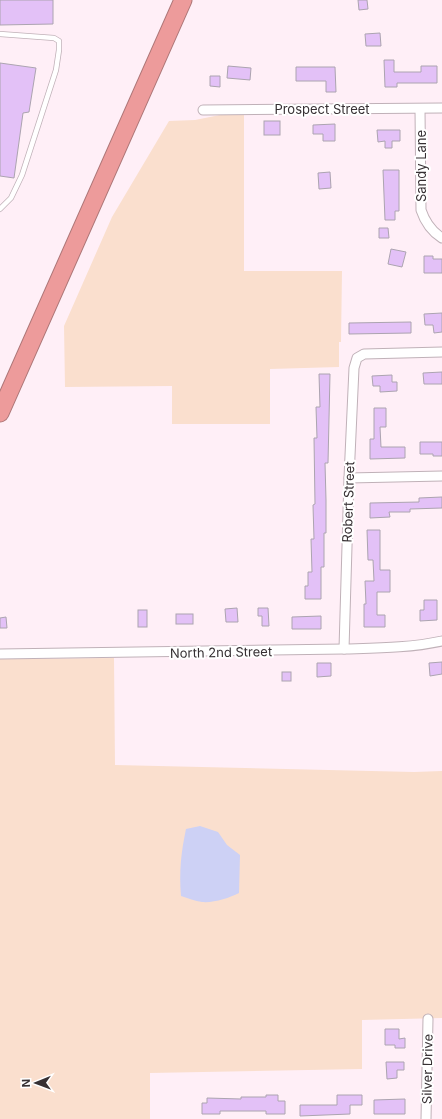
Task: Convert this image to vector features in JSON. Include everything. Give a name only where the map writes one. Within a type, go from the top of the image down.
[{"type":"highway","points":[[0,413],[183,0]]},
{"type":"street","name":"Prospect Street","points":[[203,110],[442,108]]},
{"type":"street","name":"Sandy Lane","points":[[420,109],[421,210],[428,226],[442,238]]},
{"type":"street","name":"Robert Street","points":[[344,650],[348,478],[353,376],[357,358],[370,353],[442,352]]},
{"type":"street","points":[[348,478],[442,476]]},
{"type":"street","name":"North 2nd Street","points":[[0,654],[344,650],[426,645],[442,641]]},
{"type":"street","name":"Silver Drive","points":[[426,1119],[428,1019]]},
{"type":"lane","points":[[0,34],[54,38],[59,41],[60,50],[56,70],[22,175],[11,198],[0,209]]},
{"type":"shaded area","points":[[230,113],[244,114],[244,271],[342,271],[341,342],[339,342],[339,367],[270,369],[270,424],[172,424],[172,386],[65,387],[64,326],[112,217],[169,121],[195,120]]},
{"type":"shaded area","points":[[114,658],[115,765],[414,772],[442,771],[442,1018],[362,1020],[362,1069],[150,1073],[150,1119],[0,1119],[0,659]]},
{"type":"water","points":[[200,826],[218,832],[227,845],[240,855],[239,893],[231,897],[211,902],[197,901],[181,896],[181,862],[186,829]]},
{"type":"building","points":[[0,0],[53,0],[53,24],[0,25]]},
{"type":"building","points":[[358,0],[367,0],[368,9],[359,10]]},
{"type":"building","points":[[380,33],[381,46],[366,46],[365,34]]},
{"type":"building","points":[[384,60],[394,60],[394,72],[421,72],[421,66],[437,66],[437,83],[397,83],[397,87],[385,87]]},
{"type":"building","points":[[0,63],[36,68],[29,112],[23,113],[14,178],[0,176]]},
{"type":"building","points":[[228,66],[251,68],[250,80],[227,78]]},
{"type":"building","points":[[296,67],[335,67],[336,92],[326,92],[326,81],[296,81]]},
{"type":"building","points":[[210,76],[220,76],[220,87],[210,86]]},
{"type":"building","points":[[264,121],[280,121],[280,135],[264,135]]},
{"type":"building","points":[[335,124],[335,141],[323,141],[323,134],[313,134],[313,125]]},
{"type":"building","points":[[377,130],[400,130],[400,141],[392,141],[392,148],[385,148],[385,141],[378,142]]},
{"type":"building","points":[[383,170],[399,170],[399,211],[395,211],[395,220],[385,220]]},
{"type":"building","points":[[330,172],[331,188],[319,189],[318,173]]},
{"type":"building","points":[[379,228],[388,228],[389,238],[379,238]]},
{"type":"building","points":[[391,249],[406,252],[402,267],[388,264]]},
{"type":"building","points":[[424,256],[433,256],[433,259],[442,259],[442,273],[424,273]]},
{"type":"building","points":[[442,313],[442,332],[434,333],[433,325],[425,325],[424,314]]},
{"type":"building","points":[[411,322],[411,333],[349,334],[349,323]]},
{"type":"building","points":[[442,372],[442,384],[424,384],[423,373]]},
{"type":"building","points":[[319,374],[330,374],[328,463],[325,463],[326,533],[324,533],[324,567],[321,567],[321,599],[305,599],[305,586],[308,586],[308,572],[312,572],[311,539],[314,539],[313,505],[315,504],[314,438],[317,438],[316,407],[320,407]]},
{"type":"building","points":[[392,375],[392,382],[397,382],[397,391],[380,392],[380,386],[373,386],[372,376]]},
{"type":"building","points":[[374,408],[386,408],[386,427],[380,427],[381,447],[405,447],[405,458],[370,459],[370,439],[374,439]]},
{"type":"building","points":[[420,442],[442,442],[442,456],[420,454]]},
{"type":"building","points":[[442,497],[442,508],[410,509],[410,512],[389,512],[390,517],[370,518],[370,503],[419,502],[419,498]]},
{"type":"building","points":[[367,530],[380,530],[380,570],[390,570],[390,592],[377,592],[377,615],[385,615],[385,627],[364,627],[364,604],[366,604],[365,581],[374,581],[373,560],[368,560]]},
{"type":"building","points":[[424,600],[437,600],[437,620],[420,621],[420,610],[424,610]]},
{"type":"building","points":[[237,608],[238,622],[226,622],[225,609]]},
{"type":"building","points":[[258,608],[268,608],[269,626],[262,626],[262,616],[258,616]]},
{"type":"building","points":[[138,610],[147,610],[147,627],[138,627]]},
{"type":"building","points":[[176,614],[193,614],[193,624],[176,624]]},
{"type":"building","points":[[321,616],[321,629],[292,629],[292,617]]},
{"type":"building","points":[[6,617],[7,628],[0,628],[0,618]]},
{"type":"building","points":[[442,662],[442,674],[430,676],[429,663]]},
{"type":"building","points":[[317,663],[331,663],[331,676],[317,677]]},
{"type":"building","points":[[282,672],[291,672],[291,681],[282,681]]},
{"type":"building","points":[[385,1029],[399,1029],[399,1039],[405,1038],[405,1048],[395,1048],[395,1045],[385,1045]]},
{"type":"building","points":[[386,1062],[404,1062],[404,1070],[397,1070],[397,1078],[387,1079]]},
{"type":"building","points":[[266,1095],[278,1095],[278,1101],[285,1101],[285,1114],[266,1114],[266,1111],[220,1111],[220,1114],[202,1114],[202,1103],[207,1103],[207,1098],[241,1099],[241,1097],[266,1097]]},
{"type":"building","points":[[337,1095],[362,1095],[362,1105],[350,1105],[350,1114],[300,1116],[300,1105],[337,1105]]},
{"type":"building","points":[[405,1099],[405,1114],[374,1114],[374,1100]]}]
